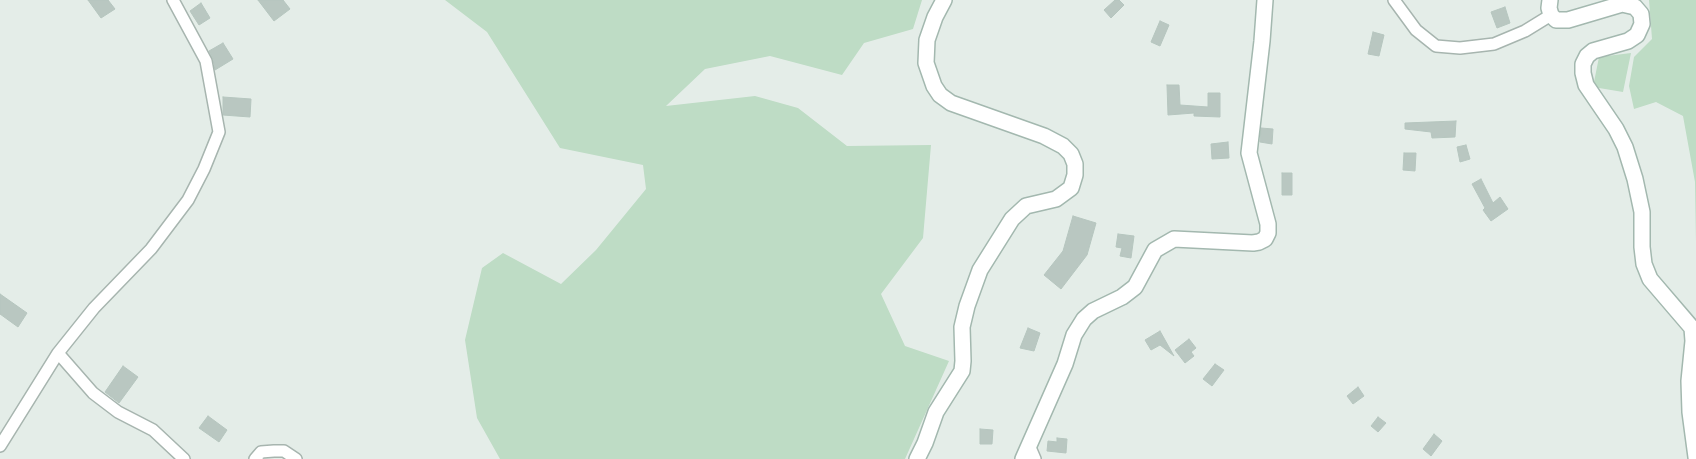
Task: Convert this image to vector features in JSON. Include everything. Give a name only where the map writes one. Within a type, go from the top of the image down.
[{"type":"main road","points":[[917,459],[936,412],[962,371],[962,327],[966,306],[980,270],[1012,219],[1026,206],[1056,199],[1071,188],[1075,175],[1075,164],[1071,154],[1062,146],[1044,136],[952,104],[940,95],[934,86],[926,63],[927,40],[944,0]]},
{"type":"main road","points":[[1029,454],[1062,372],[1074,334],[1084,319],[1093,311],[1122,297],[1135,288],[1154,250],[1174,239],[1189,238],[1259,242],[1264,239],[1268,232],[1268,224],[1249,153],[1265,0]]},
{"type":"main road","points":[[1550,7],[1556,20],[1568,20],[1622,4],[1635,7],[1641,14],[1642,24],[1637,35],[1628,41],[1593,51],[1587,56],[1583,64],[1583,73],[1586,85],[1616,129],[1628,155],[1642,212],[1644,264],[1655,284],[1692,328],[1690,412],[1696,458]]},
{"type":"street","points":[[0,446],[58,353],[94,308],[151,249],[172,223],[188,200],[204,170],[219,132],[206,61],[173,0]]},
{"type":"street","points":[[1394,0],[1416,30],[1436,46],[1460,48],[1494,44],[1525,31],[1550,7]]},
{"type":"street","points":[[58,353],[93,393],[118,412],[153,430],[184,459]]},
{"type":"street","points":[[255,459],[261,452],[274,450],[284,451],[296,459]]},
{"type":"green space","points":[[445,0],[922,0],[913,29],[864,43],[842,75],[770,56],[705,69],[666,106],[755,96],[798,108],[847,146],[931,145],[923,238],[881,294],[905,346],[949,361],[905,459],[500,459],[477,418],[465,340],[482,268],[503,253],[561,284],[596,250],[646,189],[643,165],[560,148],[487,32]]},
{"type":"green space","points":[[1649,0],[1696,0],[1696,243],[1695,182],[1683,116],[1656,102],[1634,109],[1629,86],[1634,57],[1652,39]]},
{"type":"green space","points":[[1631,53],[1623,92],[1593,87],[1599,57]]},
{"type":"building","points":[[88,0],[108,0],[115,9],[101,18]]},
{"type":"building","points":[[258,0],[283,0],[290,9],[274,21]]},
{"type":"building","points":[[1115,0],[1119,0],[1124,5],[1111,18],[1104,10]]},
{"type":"building","points":[[201,3],[210,18],[199,25],[190,11]]},
{"type":"building","points":[[1505,7],[1510,23],[1497,28],[1491,12]]},
{"type":"building","points":[[1160,21],[1169,25],[1160,46],[1151,42]]},
{"type":"building","points":[[1373,32],[1384,35],[1379,56],[1368,54]]},
{"type":"building","points":[[223,43],[233,59],[215,70],[209,51]]},
{"type":"building","points":[[1167,85],[1179,85],[1180,105],[1208,107],[1208,93],[1220,93],[1220,117],[1194,116],[1194,113],[1168,115]]},
{"type":"building","points":[[223,97],[251,99],[250,117],[223,115]]},
{"type":"building","points":[[1456,121],[1455,137],[1432,138],[1431,132],[1405,129],[1405,123]]},
{"type":"building","points":[[1261,128],[1273,129],[1272,144],[1260,142]]},
{"type":"building","points":[[1228,142],[1229,158],[1212,159],[1211,144]]},
{"type":"building","points":[[1466,145],[1470,159],[1460,162],[1457,147]]},
{"type":"building","points":[[1404,153],[1416,153],[1415,171],[1403,170]]},
{"type":"building","points":[[1282,173],[1292,173],[1292,195],[1282,195]]},
{"type":"building","points":[[1481,179],[1493,203],[1500,197],[1508,209],[1491,221],[1483,210],[1485,208],[1472,184]]},
{"type":"building","points":[[1073,216],[1096,223],[1087,255],[1061,289],[1044,275],[1063,251]]},
{"type":"building","points":[[1118,234],[1134,236],[1131,258],[1120,256],[1122,248],[1116,247]]},
{"type":"building","points":[[0,294],[27,313],[18,327],[0,314]]},
{"type":"building","points":[[1028,328],[1040,333],[1034,351],[1020,348]]},
{"type":"building","points":[[1160,331],[1174,356],[1160,345],[1151,350],[1145,340]]},
{"type":"building","points":[[1189,339],[1196,348],[1191,352],[1194,356],[1185,363],[1175,350]]},
{"type":"building","points":[[1215,364],[1224,370],[1212,386],[1203,379]]},
{"type":"building","points":[[123,366],[138,377],[119,403],[105,392]]},
{"type":"building","points":[[1358,387],[1364,396],[1353,404],[1347,396]]},
{"type":"building","points":[[208,416],[227,430],[219,442],[199,428]]},
{"type":"building","points":[[1378,417],[1386,423],[1378,432],[1371,426]]},
{"type":"building","points":[[980,429],[993,430],[992,444],[980,444]]},
{"type":"building","points":[[1434,434],[1442,441],[1431,456],[1423,449]]},
{"type":"building","points":[[1057,438],[1067,439],[1066,453],[1047,451],[1048,441],[1057,442]]}]
